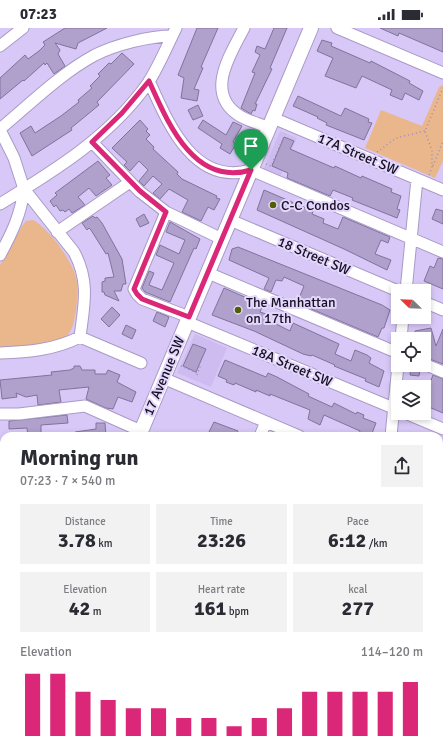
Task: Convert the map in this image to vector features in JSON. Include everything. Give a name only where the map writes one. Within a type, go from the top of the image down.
[{"type":"main road","name":"17 Avenue SW","points":[[142,432],[163,378],[311,28]]},
{"type":"street","points":[[0,46],[23,28]]},
{"type":"street","name":"17A Street SW","points":[[244,28],[222,73],[222,92],[229,106],[240,115],[271,123],[443,190]]},
{"type":"street","points":[[338,28],[443,73]]},
{"type":"street","points":[[0,204],[92,142],[122,113],[149,81],[174,32]]},
{"type":"street","points":[[80,337],[86,296],[84,276],[74,252],[24,189],[14,158],[0,130],[50,87],[95,55],[174,32]]},
{"type":"street","points":[[149,81],[169,125],[179,139],[197,159],[217,171],[237,174],[251,170],[443,252]]},
{"type":"street","points":[[92,142],[130,182],[166,212],[222,239]]},
{"type":"street","points":[[407,284],[417,179]]},
{"type":"street","points":[[57,232],[130,182]]},
{"type":"street","points":[[0,255],[17,222],[22,206],[24,189]]},
{"type":"street","name":"18A Street SW","points":[[166,212],[134,289],[142,299],[391,407]]},
{"type":"street","name":"18 Street SW","points":[[230,220],[391,288]]},
{"type":"street","points":[[208,273],[391,350]]},
{"type":"street","points":[[431,305],[443,310]]},
{"type":"street","points":[[0,353],[42,350],[57,347],[80,337],[141,363]]},
{"type":"street","points":[[431,367],[443,372]]},
{"type":"street","points":[[163,378],[290,432]]},
{"type":"street","points":[[0,414],[19,414],[85,406],[137,432]]},
{"type":"street","points":[[392,432],[394,420]]},
{"type":"street","points":[[422,420],[443,429]]},
{"type":"street","points":[[262,432],[266,422]]},
{"type":"path","points":[[432,168],[432,151],[425,131],[443,88]]},
{"type":"path","points":[[374,153],[384,148],[390,142],[404,135],[425,131]]},
{"type":"path","points":[[264,163],[272,164],[286,132]]},
{"type":"path","points":[[429,177],[443,141]]},
{"type":"path","points":[[183,367],[197,374],[201,364]]},
{"type":"shaded area","points":[[443,85],[443,161],[435,178],[365,148],[381,110],[422,126],[439,87]]},
{"type":"shaded area","points":[[280,131],[297,138],[278,182],[261,175]]},
{"type":"shaded area","points":[[33,220],[54,239],[67,257],[72,267],[77,283],[74,323],[64,339],[27,346],[0,348],[0,265],[22,226],[26,221]]},
{"type":"shaded area","points":[[195,334],[227,348],[211,387],[177,373]]},
{"type":"building","points":[[65,28],[107,28],[78,43],[76,49],[55,43],[60,50],[58,54],[65,66],[54,74],[47,63],[45,65],[44,63],[24,81],[23,80],[0,99],[0,78],[25,55],[28,59],[45,45],[43,42]]},
{"type":"building","points":[[197,28],[218,28],[201,67],[203,68],[194,89],[199,90],[197,101],[181,98],[184,78],[178,75]]},
{"type":"building","points":[[274,28],[287,28],[270,68],[272,69],[255,104],[257,104],[255,111],[253,110],[251,114],[241,108],[255,73],[252,72],[260,55],[255,52],[257,46],[265,49]]},
{"type":"building","points":[[380,28],[443,28],[443,52],[399,33],[398,36]]},
{"type":"building","points":[[322,40],[332,43],[331,46],[370,63],[371,61],[410,81],[409,83],[423,91],[419,100],[405,93],[402,100],[390,95],[392,90],[362,76],[356,88],[325,76],[333,58],[317,51]]},
{"type":"building","points":[[122,53],[134,64],[97,102],[99,105],[71,128],[72,130],[32,156],[20,133],[31,126],[35,133],[79,102],[78,100],[92,88],[90,86],[100,76],[98,74]]},
{"type":"building","points":[[298,96],[341,116],[345,108],[369,119],[368,122],[372,123],[364,140],[326,125],[327,123],[317,118],[318,117],[293,106]]},
{"type":"building","points":[[198,105],[203,116],[193,120],[188,110]]},
{"type":"building","points":[[140,120],[148,129],[146,131],[150,135],[146,139],[154,147],[153,149],[178,172],[177,174],[182,179],[217,196],[216,198],[220,199],[214,210],[208,207],[201,221],[182,212],[188,200],[169,189],[160,199],[153,193],[162,184],[153,176],[144,186],[139,181],[148,170],[139,161],[130,171],[124,165],[127,162],[112,148]]},
{"type":"building","points":[[203,120],[226,135],[233,122],[242,126],[233,142],[236,144],[230,154],[220,148],[222,144],[198,128]]},
{"type":"building","points":[[284,137],[294,141],[290,149],[334,168],[335,166],[361,178],[362,176],[392,189],[391,192],[401,196],[397,209],[400,210],[397,218],[352,200],[353,198],[333,190],[330,196],[287,178],[288,173],[272,166]]},
{"type":"building","points":[[98,161],[110,175],[106,178],[112,185],[96,196],[89,188],[78,197],[85,205],[72,213],[69,209],[65,212],[63,210],[60,211],[56,205],[54,207],[50,201],[57,195],[55,193]]},
{"type":"building","points":[[264,190],[313,211],[312,214],[324,219],[323,223],[338,229],[343,217],[390,237],[388,243],[381,240],[375,254],[391,260],[387,270],[257,210]]},
{"type":"building","points":[[436,209],[443,211],[443,224],[432,219]]},
{"type":"building","points":[[144,214],[149,223],[140,227],[136,219]]},
{"type":"building","points":[[93,216],[95,218],[97,217],[102,223],[122,259],[126,284],[123,284],[121,291],[114,291],[119,301],[105,295],[104,292],[102,292],[102,282],[105,281],[105,278],[114,277],[108,253],[106,254],[91,230],[89,228],[87,230],[82,223]]},
{"type":"building","points":[[170,222],[200,239],[196,249],[194,248],[170,302],[145,292],[142,288],[149,271],[154,273],[149,285],[162,290],[174,263],[156,255],[160,245],[179,254],[185,240],[166,232]]},
{"type":"building","points":[[238,247],[382,305],[390,310],[384,328],[382,328],[378,337],[297,303],[304,286],[284,277],[282,281],[276,280],[271,292],[264,289],[269,278],[229,260],[232,249]]},
{"type":"building","points":[[438,258],[443,259],[443,289],[424,281],[430,266],[434,268]]},
{"type":"building","points":[[224,288],[263,305],[260,312],[269,315],[267,319],[290,331],[293,323],[339,344],[335,354],[351,361],[355,350],[367,355],[371,358],[369,363],[384,371],[379,387],[365,381],[366,379],[312,355],[303,354],[254,331],[212,315]]},
{"type":"building","points":[[112,307],[120,315],[109,327],[101,319]]},
{"type":"building","points":[[157,312],[169,317],[165,327],[153,321]]},
{"type":"building","points":[[126,325],[136,330],[132,339],[122,334]]},
{"type":"building","points":[[431,328],[436,346],[443,329],[443,364],[431,360],[431,332],[415,331]]},
{"type":"building","points":[[193,344],[206,349],[196,372],[183,366]]},
{"type":"building","points":[[225,360],[266,377],[268,373],[309,394],[308,396],[332,407],[334,403],[356,414],[357,412],[364,415],[363,418],[376,423],[373,432],[360,432],[324,415],[320,425],[308,419],[310,410],[270,394],[270,396],[256,390],[256,392],[235,383],[234,385],[226,382],[227,380],[218,376]]},
{"type":"building","points":[[74,366],[80,366],[82,370],[95,370],[95,374],[106,374],[108,370],[120,375],[117,382],[136,392],[132,402],[118,397],[113,409],[106,408],[86,399],[89,387],[59,390],[61,402],[38,405],[37,395],[26,397],[16,393],[17,397],[2,399],[0,380],[52,375],[51,372],[70,370],[74,368]]},
{"type":"building","points":[[410,372],[420,372],[419,376],[410,375]]},
{"type":"building","points":[[433,375],[443,379],[443,413],[431,408],[431,380]]},
{"type":"building","points":[[67,415],[68,423],[41,425],[41,432],[28,432],[27,428],[9,429],[9,421]]},
{"type":"building","points":[[214,422],[238,431],[238,432],[209,432]]},
{"type":"building","points":[[96,423],[105,423],[106,432],[75,432],[96,429]]},
{"type":"place","name":"C-C Condos","points":[[273,205]]},
{"type":"place","name":"The Manhattan on 17th","points":[[238,310]]},
{"type":"route","points":[[149,81],[172,130],[191,154],[203,164],[217,171],[240,174],[251,170],[189,317],[142,299],[134,289],[166,212],[140,191],[92,142],[122,113],[149,81]]}]
